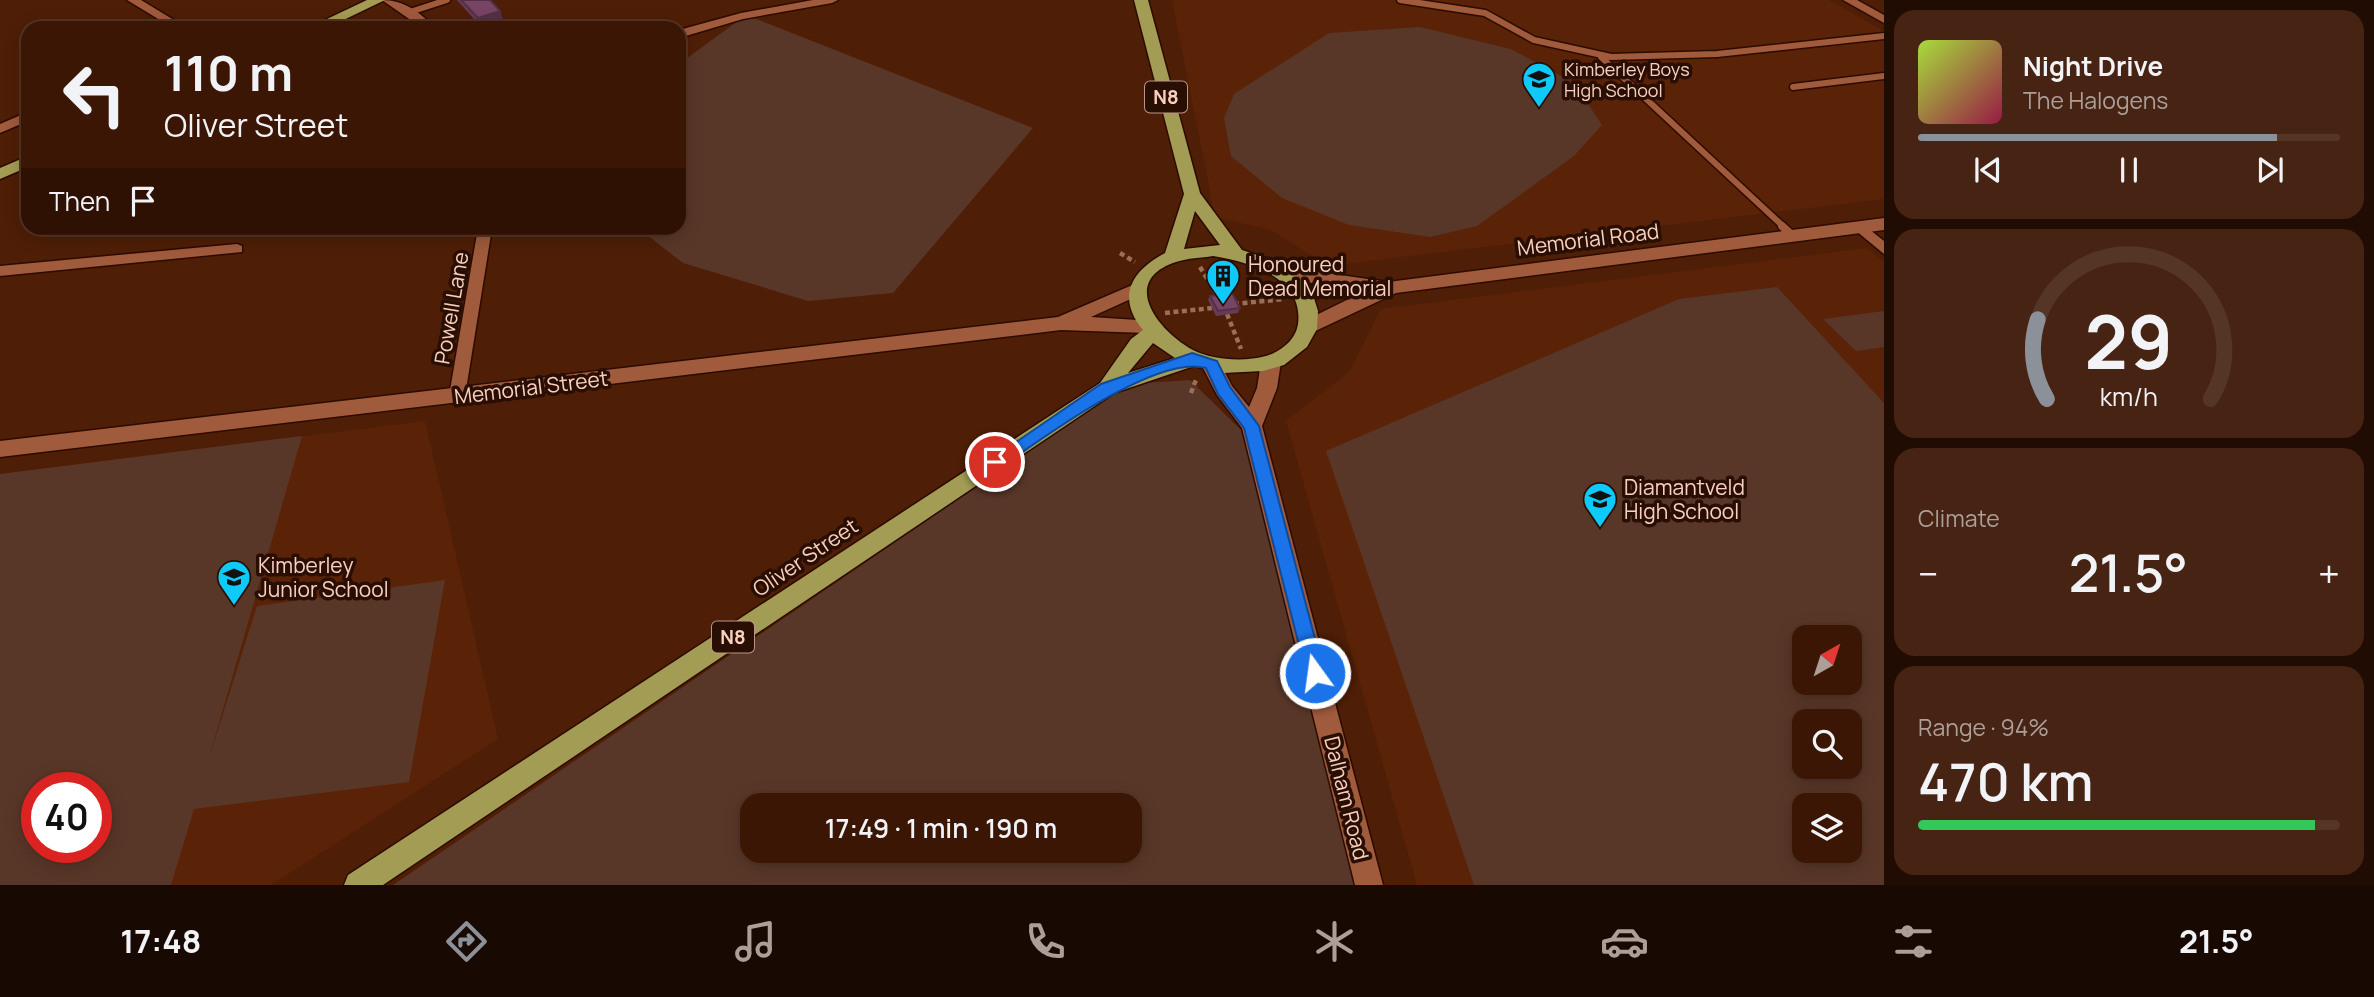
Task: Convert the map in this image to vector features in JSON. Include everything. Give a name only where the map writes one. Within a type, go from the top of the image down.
[{"type":"highway","points":[[331,21],[378,0]]},
{"type":"highway","name":"N8","points":[[1140,0],[1192,194],[1234,252]]},
{"type":"highway","points":[[0,174],[21,164]]},
{"type":"highway","points":[[1173,255],[1192,194]]},
{"type":"highway","points":[[1150,324],[1139,313],[1137,289],[1148,270],[1173,255],[1202,250],[1234,252],[1259,260],[1279,272],[1291,282],[1306,304],[1307,328]]},
{"type":"highway","name":"N8","points":[[1150,324],[1169,348],[1201,362],[1252,366],[1270,362],[1295,348],[1307,328]]},
{"type":"highway","name":"Oliver Street","points":[[1107,388],[1150,324]]},
{"type":"highway","name":"Oliver Street","points":[[358,885],[1107,388],[1201,362]]},
{"type":"street","points":[[133,0],[169,21]]},
{"type":"street","points":[[388,0],[410,12],[419,21]]},
{"type":"street","points":[[686,32],[755,13],[832,0]]},
{"type":"street","points":[[1849,0],[1884,20]]},
{"type":"street","points":[[0,129],[21,119]]},
{"type":"street","name":"Memorial Road","points":[[1307,328],[1361,299],[1393,287],[1884,225]]},
{"type":"street","points":[[1860,227],[1884,249]]},
{"type":"street","name":"Powell Lane","points":[[457,396],[484,235]]},
{"type":"street","points":[[0,271],[237,249]]},
{"type":"street","points":[[1279,272],[1348,284],[1393,287]]},
{"type":"street","name":"Memorial Street","points":[[1061,323],[1137,289]]},
{"type":"street","name":"Memorial Street","points":[[0,449],[1061,323],[1150,324]]},
{"type":"street","name":"Dalham Road","points":[[1201,362],[1252,426],[1369,885]]},
{"type":"street","points":[[1252,426],[1267,388],[1270,362]]},
{"type":"lane","points":[[410,12],[447,0]]},
{"type":"lane","points":[[1401,0],[1485,13],[1534,40],[1600,55],[1630,58],[1717,54],[1884,36]]},
{"type":"lane","points":[[1600,55],[1793,236]]},
{"type":"lane","points":[[1793,87],[1884,76]]},
{"type":"path","points":[[1196,259],[1219,299]]},
{"type":"path","points":[[1233,304],[1288,298]]},
{"type":"path","points":[[1150,324],[1212,308]]},
{"type":"path","points":[[1227,314],[1244,356]]},
{"type":"shaded area","name":"Kimberley Boys High School","points":[[1172,0],[1829,0],[1884,31],[1884,199],[1327,266],[1271,230],[1215,217]]},
{"type":"shaded area","points":[[746,15],[1033,128],[893,293],[808,301],[683,263],[647,235],[686,235],[686,59]]},
{"type":"shaded area","points":[[1420,27],[1511,49],[1574,83],[1602,125],[1574,156],[1477,226],[1430,237],[1349,225],[1282,198],[1231,156],[1224,118],[1234,94],[1329,33]]},
{"type":"shaded area","name":"Diamantveld High School","points":[[1867,248],[1884,262],[1884,885],[1417,885],[1286,421],[1349,372],[1381,309]]},
{"type":"shaded area","name":"Diamantveld High School","points":[[1777,287],[1884,403],[1884,885],[1474,885],[1326,451],[1679,299]]},
{"type":"shaded area","points":[[1884,311],[1884,347],[1856,351],[1823,319]]},
{"type":"shaded area","points":[[1190,380],[1241,430],[1363,885],[393,885],[1127,384]]},
{"type":"shaded area","name":"Kimberley Junior School","points":[[425,421],[498,739],[271,885],[0,885],[0,474]]},
{"type":"shaded area","name":"Kimberley Junior School","points":[[302,436],[208,761],[257,606],[445,580],[409,782],[194,809],[171,885],[0,885],[0,474]]},
{"type":"building","points":[[461,0],[490,0],[500,11],[478,18]]},
{"type":"building","points":[[1232,293],[1240,308],[1218,311],[1210,296]]},
{"type":"place","name":"Kimberley Boys High School","points":[[1539,109]]},
{"type":"place","name":"Honoured Dead Memorial","points":[[1223,306]]},
{"type":"place","name":"Diamantveld High School","points":[[1600,529]]},
{"type":"place","name":"Kimberley Junior School","points":[[234,607]]},
{"type":"route","points":[[995,462],[1107,388],[1192,359],[1211,365],[1233,404],[1252,426],[1315,673]]}]
